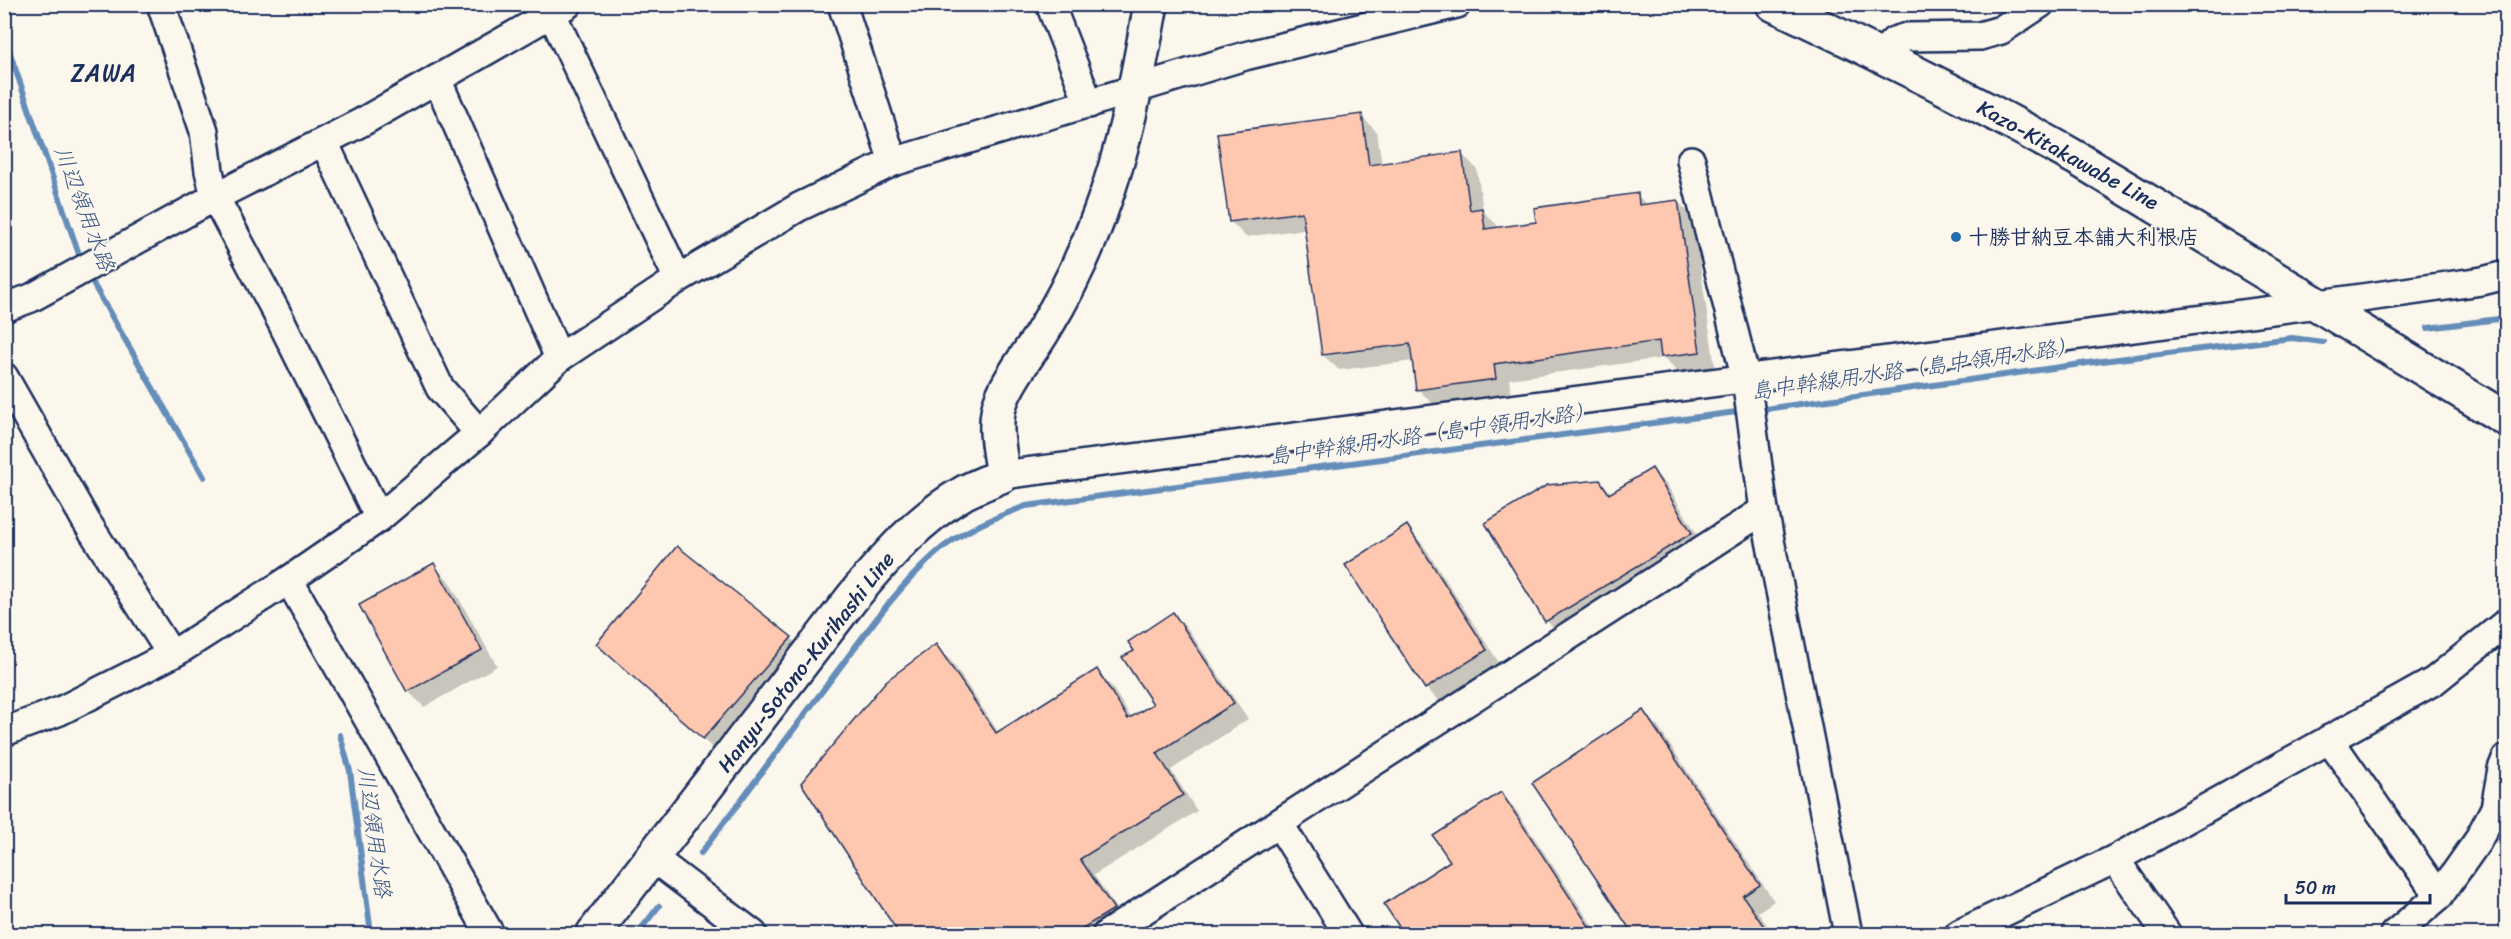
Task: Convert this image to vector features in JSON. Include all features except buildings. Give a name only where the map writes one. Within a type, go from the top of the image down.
[{"type":"main road","points":[[1003,475],[998,442],[998,419],[1002,399],[1046,327],[1074,273],[1100,213],[1122,145],[1151,4]]},
{"type":"main road","name":"Kazo-Kitakawabe Line","points":[[1773,4],[1881,54],[2008,119],[2319,304],[2506,419]]},
{"type":"main road","name":"Hanyu-Sotono-Kurihashi Line","points":[[593,934],[654,858],[852,598],[888,555],[932,515],[964,493],[1003,475]]},
{"type":"street","points":[[161,4],[204,131],[215,197],[282,323],[379,518]]},
{"type":"street","points":[[842,4],[894,162]]},
{"type":"street","points":[[1050,4],[1089,104]]},
{"type":"street","points":[[4,732],[60,711],[171,654],[289,580],[379,518],[478,433],[559,358],[678,279],[799,207],[894,162],[1245,56],[1456,4]]},
{"type":"street","points":[[1881,54],[1894,41],[1907,37],[1980,36],[2001,30],[2040,4]]},
{"type":"street","points":[[4,308],[31,298],[215,197],[324,142],[560,9],[678,279]]},
{"type":"street","points":[[437,79],[559,358]]},
{"type":"street","points":[[324,142],[440,388],[478,433]]},
{"type":"street","points":[[1691,160],[1746,379],[1764,510],[1848,934]]},
{"type":"street","points":[[1003,475],[2319,304],[2482,281],[2506,275]]},
{"type":"street","points":[[4,377],[86,521],[171,654]]},
{"type":"street","points":[[1107,934],[1280,825],[1764,510]]},
{"type":"street","points":[[289,580],[490,934]]},
{"type":"street","points":[[1959,934],[2115,859],[2434,681],[2506,623]]},
{"type":"street","points":[[2329,740],[2439,896]]},
{"type":"street","points":[[2394,934],[2439,896],[2477,842],[2495,808],[2506,759]]},
{"type":"street","points":[[1280,825],[1348,934]]},
{"type":"street","points":[[654,858],[753,934]]},
{"type":"street","points":[[2115,859],[2167,934]]},
{"type":"waterway","name":"川辺領用水路","points":[[4,36],[82,263]]},
{"type":"waterway","name":"川辺領用水路","points":[[88,275],[204,477]]},
{"type":"waterway","name":"島中幹線用水路（島中領用水路）","points":[[2428,328],[2506,318]]},
{"type":"waterway","name":"島中幹線用水路（島中領用水路）","points":[[1758,410],[2102,361],[2292,338],[2323,342]]},
{"type":"waterway","name":"島中幹線用水路（島中領用水路）","points":[[701,853],[868,630],[906,583],[944,546],[990,520],[1026,506],[1744,411]]},
{"type":"waterway","name":"川辺領用水路","points":[[340,735],[350,771],[371,934]]},
{"type":"waterway","name":"島中幹線用水路（島中領用水路）","points":[[637,934],[659,906]]},
{"type":"place","name":"十勝甘納豆本舗大利根店","points":[[1956,237]]},
{"type":"district","name":"ZAWA","points":[[104,73]]}]
